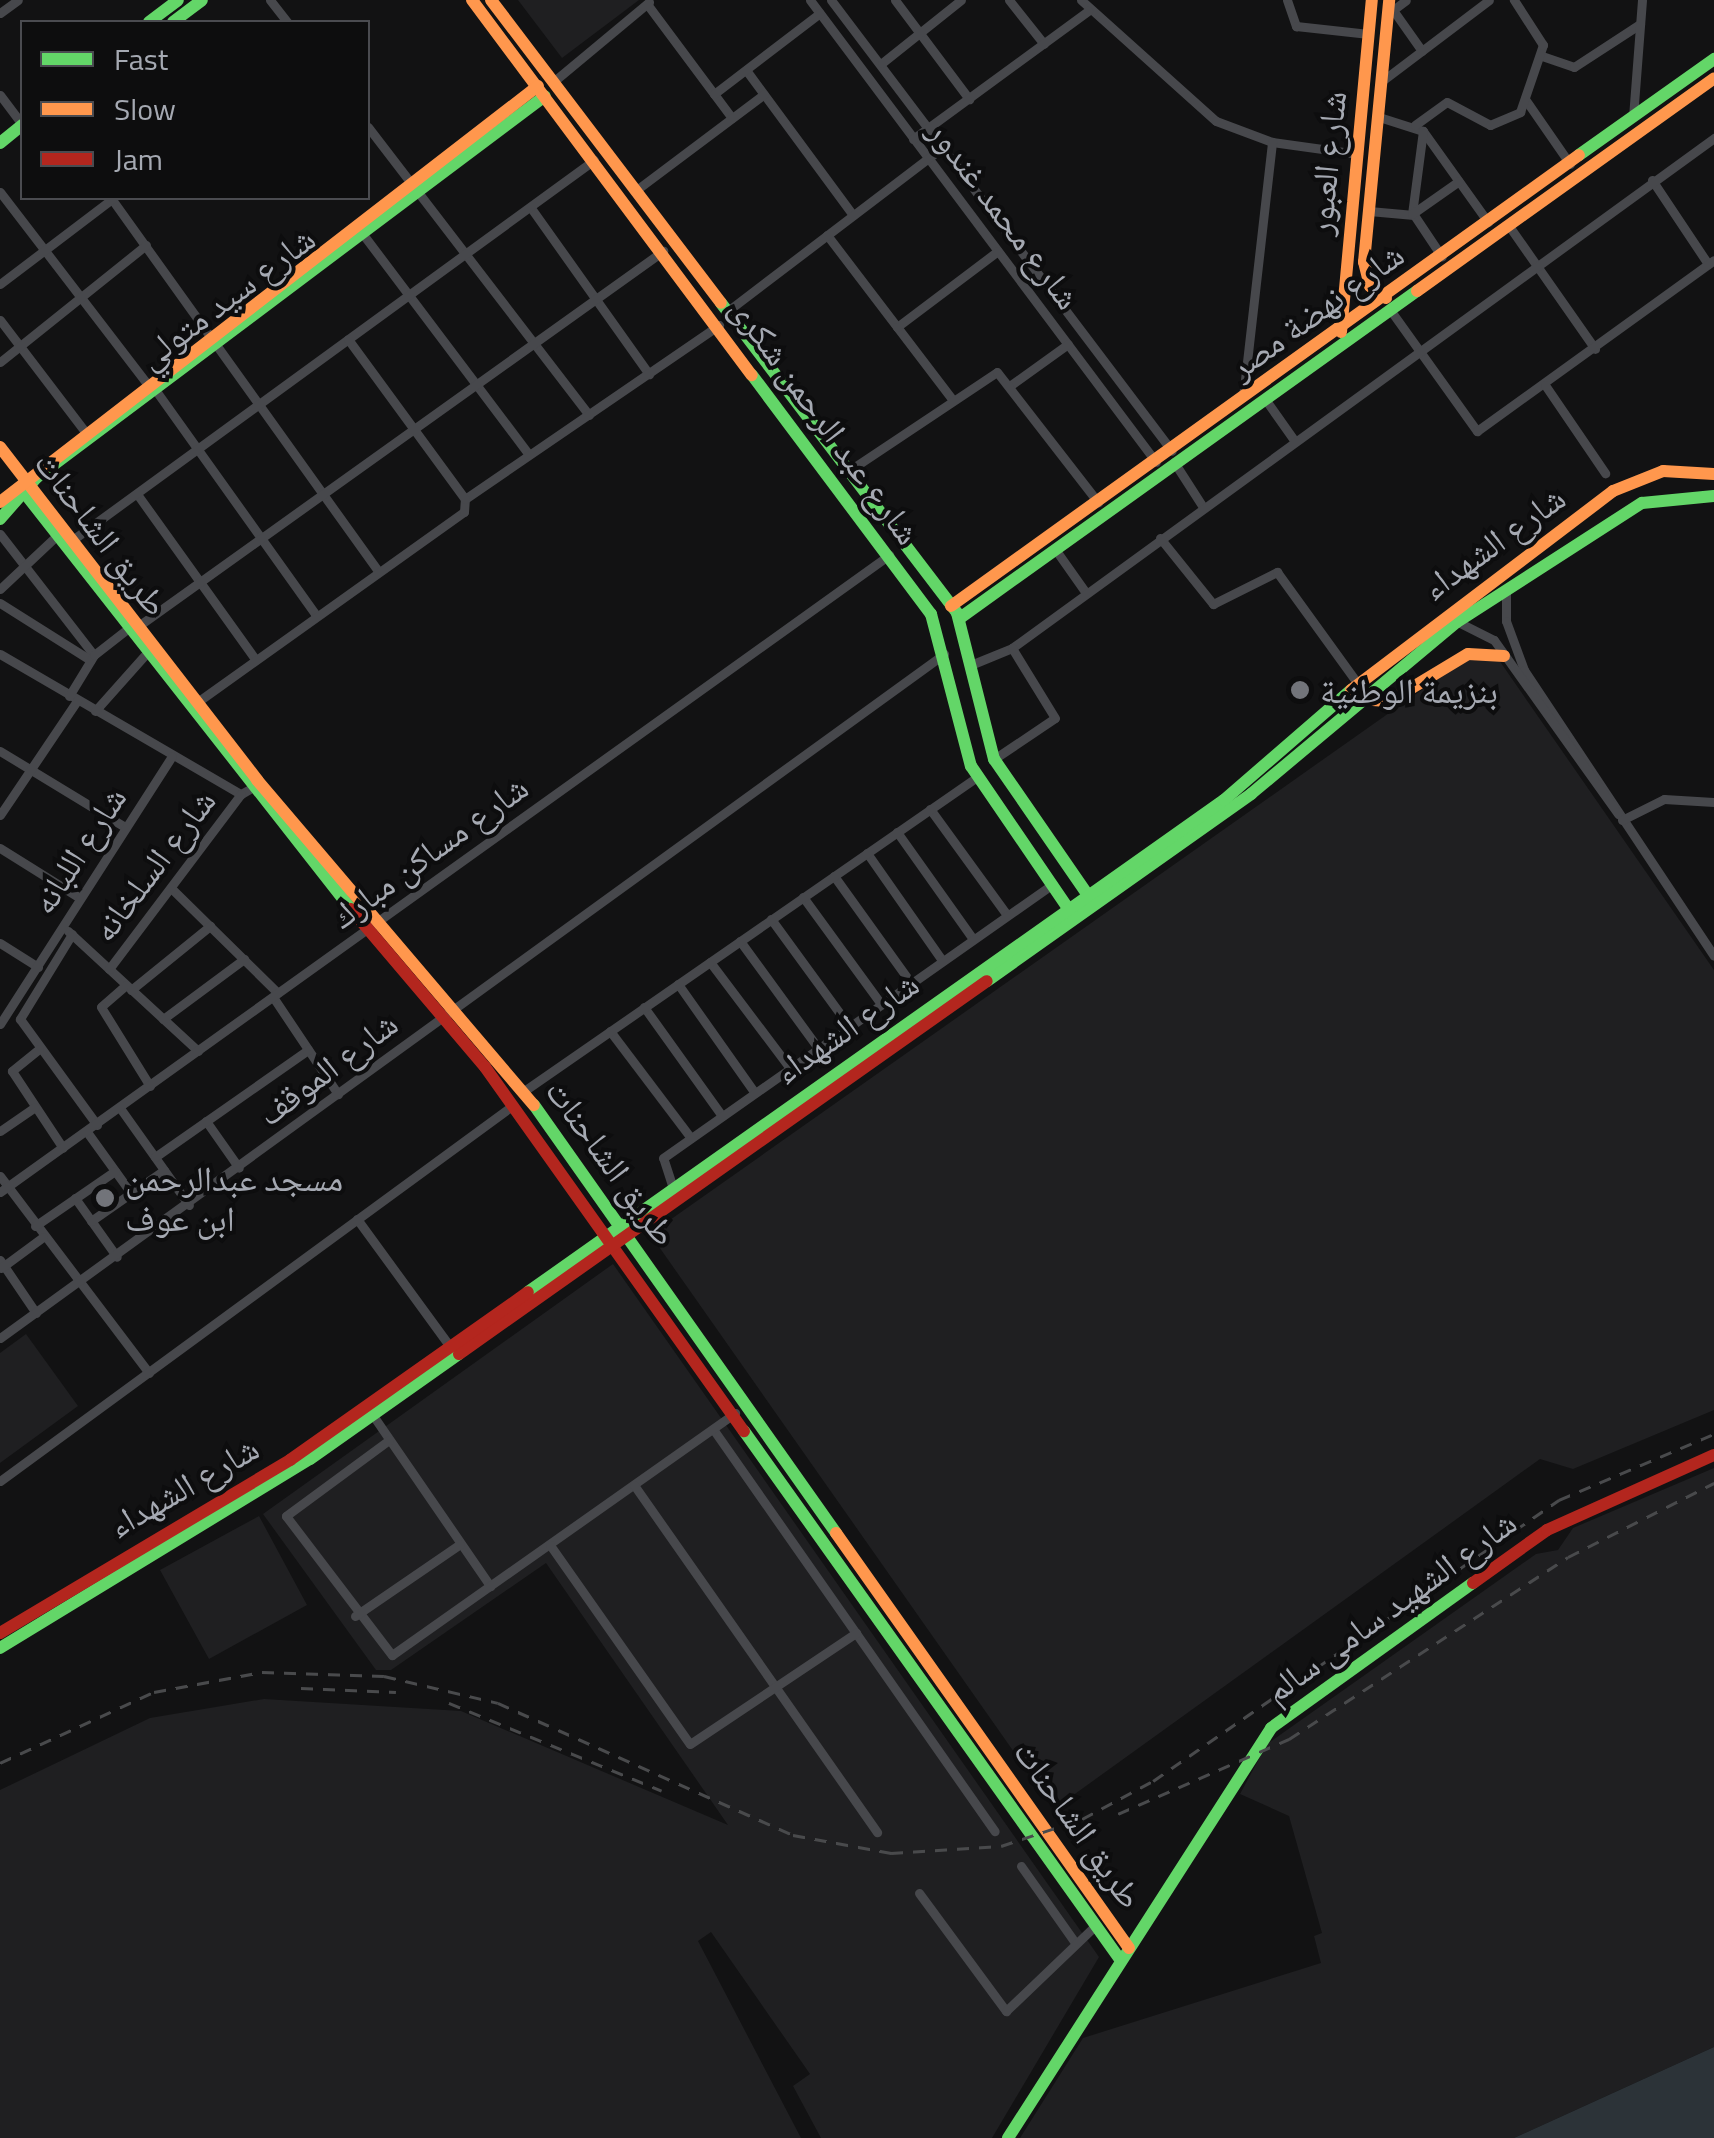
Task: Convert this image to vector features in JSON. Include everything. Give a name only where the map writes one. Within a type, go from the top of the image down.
[{"type":"main road","points":[[151,20],[178,0]]},
{"type":"main road","points":[[176,20],[202,0]]},
{"type":"main road","name":"شارع عبد الرحمن شكرى","points":[[472,0],[664,250],[722,319]]},
{"type":"main road","name":"شارع عبد الرحمن شكرى","points":[[492,0],[823,454],[890,555],[946,652],[963,735],[977,777],[1068,908]]},
{"type":"main road","name":"شارع العبور","points":[[1340,332],[1372,0]]},
{"type":"main road","name":"شارع العبور","points":[[1389,304],[1367,281],[1369,212],[1390,8]]},
{"type":"main road","name":"شارع نهضة مصر","points":[[960,618],[1098,502],[1156,462],[1173,456],[1265,399],[1389,304],[1442,256],[1714,59]]},
{"type":"main road","name":"شارع نهضة مصر","points":[[951,606],[1055,549],[1243,399],[1340,332],[1509,226],[1714,78]]},
{"type":"main road","name":"شارع سيد متولي","points":[[0,502],[542,91]]},
{"type":"main road","points":[[0,144],[20,127]]},
{"type":"main road","points":[[1356,179],[1372,180]]},
{"type":"main road","name":"شارع سيد متولي","points":[[214,337],[362,233],[416,186]]},
{"type":"main road","name":"شارع سيد متولي","points":[[0,519],[23,485],[83,429],[150,385]]},
{"type":"main road","name":"طريق الشاحنات","points":[[0,447],[54,539],[196,703],[448,1011],[500,1090],[610,1236],[780,1478],[1129,1948]]},
{"type":"main road","name":"شارع عبد الرحمن شكرى","points":[[823,454],[847,472],[960,618],[994,759],[1087,894]]},
{"type":"main road","name":"طريق الشاحنات","points":[[0,461],[71,540],[144,656],[246,792],[377,922]]},
{"type":"main road","name":"شارع الشهداء","points":[[623,1227],[672,1185],[784,1115],[1244,785],[1358,684],[1597,502],[1629,482],[1663,472],[1714,474]]},
{"type":"main road","points":[[1629,482],[1642,503]]},
{"type":"main road","name":"شارع الشهداء","points":[[0,1633],[290,1460],[448,1344],[1251,794],[1359,699],[1456,622],[1642,503],[1714,496]]},
{"type":"main road","points":[[1597,502],[1614,519]]},
{"type":"main road","points":[[1359,699],[1390,701],[1468,654],[1510,654]]},
{"type":"main road","points":[[958,710],[981,704]]},
{"type":"main road","points":[[963,735],[986,731]]},
{"type":"main road","points":[[1052,884],[1072,872]]},
{"type":"main road","name":"طريق الشاحنات","points":[[448,1011],[496,1057],[524,1091],[623,1227],[793,1468],[1121,1961]]},
{"type":"main road","points":[[485,1067],[496,1057]]},
{"type":"main road","points":[[500,1090],[514,1079]]},
{"type":"main road","name":"شارع الشهداء","points":[[0,1648],[372,1414],[610,1236]]},
{"type":"main road","points":[[756,1442],[768,1432]]},
{"type":"main road","name":"شارع الشهيد سامى سالم","points":[[1008,2138],[1284,1717],[1547,1530],[1714,1455]]},
{"type":"main road","points":[[780,1478],[793,1468]]},
{"type":"street","points":[[0,14],[18,0]]},
{"type":"street","points":[[270,0],[285,20]]},
{"type":"street","name":"شارع محمد غندور","points":[[810,0],[1156,462]]},
{"type":"street","name":"شارع محمد غندور","points":[[831,0],[1173,456],[1203,507]]},
{"type":"street","points":[[895,0],[968,99]]},
{"type":"street","points":[[882,63],[961,0]]},
{"type":"street","points":[[1010,0],[1044,44]]},
{"type":"street","points":[[1081,0],[1088,12],[1199,110],[1272,142],[1358,154]]},
{"type":"street","points":[[1406,0],[1390,8],[1422,50]]},
{"type":"street","points":[[1382,82],[1490,0]]},
{"type":"street","points":[[1442,256],[1412,214],[1419,128],[1452,102],[1484,123],[1504,124],[1525,99],[1542,56],[1542,40],[1514,0]]},
{"type":"street","points":[[1633,117],[1642,0]]},
{"type":"street","points":[[1286,1],[1296,26],[1369,34]]},
{"type":"street","points":[[554,82],[649,2],[732,118]]},
{"type":"street","points":[[913,139],[1088,12]]},
{"type":"street","points":[[714,94],[820,13]]},
{"type":"street","points":[[1542,56],[1574,67],[1640,24]]},
{"type":"street","points":[[746,70],[853,215]]},
{"type":"street","points":[[634,192],[764,94]]},
{"type":"street","points":[[0,96],[20,122]]},
{"type":"street","points":[[1525,99],[1570,164]]},
{"type":"street","points":[[1379,117],[1419,128],[1488,222]]},
{"type":"street","points":[[370,129],[589,416]]},
{"type":"street","points":[[973,664],[1012,648],[1535,264],[1714,138]]},
{"type":"street","points":[[1243,399],[1272,142]]},
{"type":"street","points":[[465,499],[650,374],[944,146]]},
{"type":"street","points":[[71,540],[594,160]]},
{"type":"street","points":[[1369,212],[1412,214],[1459,180]]},
{"type":"street","points":[[1389,304],[1477,430],[1711,262],[1652,180]]},
{"type":"street","points":[[0,192],[198,449],[316,615]]},
{"type":"street","points":[[0,284],[108,200]]},
{"type":"street","points":[[112,200],[378,570]]},
{"type":"street","points":[[531,208],[650,374]]},
{"type":"street","points":[[1509,226],[1595,348]]},
{"type":"street","points":[[362,233],[474,388],[530,454]]},
{"type":"street","points":[[827,235],[951,398]]},
{"type":"street","points":[[0,362],[146,245]]},
{"type":"street","points":[[0,814],[73,698],[92,658],[664,250]]},
{"type":"street","points":[[896,326],[998,251]]},
{"type":"street","points":[[0,320],[83,429]]},
{"type":"street","points":[[196,703],[464,512],[465,499],[348,339]]},
{"type":"street","points":[[1011,386],[1068,344]]},
{"type":"street","points":[[847,472],[987,374],[1011,386],[1098,502]]},
{"type":"street","points":[[1545,384],[1606,473]]},
{"type":"street","points":[[1265,399],[1294,440]]},
{"type":"street","points":[[137,494],[256,659]]},
{"type":"street","points":[[0,534],[92,658]]},
{"type":"street","points":[[1160,538],[1213,604],[1278,572],[1358,684]]},
{"type":"street","points":[[0,590],[22,564],[54,539]]},
{"type":"street","points":[[1055,549],[1086,592]]},
{"type":"street","name":"شارع مساكن مبارك","points":[[4,1190],[890,555]]},
{"type":"street","points":[[1506,590],[1510,654]]},
{"type":"street","points":[[0,602],[92,658]]},
{"type":"street","points":[[1456,622],[1486,632],[1510,654],[1714,956]]},
{"type":"street","points":[[994,759],[1055,718],[1012,648]]},
{"type":"street","name":"شارع الموقف","points":[[0,1337],[190,1205],[448,1011],[946,652]]},
{"type":"street","points":[[95,711],[144,656]]},
{"type":"street","points":[[2,658],[172,756],[246,792]]},
{"type":"street","points":[[0,751],[125,828]]},
{"type":"street","name":"شارع اللبانه","points":[[0,1024],[172,756]]},
{"type":"street","points":[[524,1091],[977,777]]},
{"type":"street","name":"شارع السلخانه","points":[[109,969],[246,792]]},
{"type":"street","points":[[1620,817],[1664,799],[1714,802]]},
{"type":"street","points":[[930,809],[1006,915]]},
{"type":"street","points":[[897,832],[973,939]]},
{"type":"street","points":[[0,848],[80,898]]},
{"type":"street","points":[[867,853],[942,960]]},
{"type":"street","points":[[834,876],[911,983]]},
{"type":"street","points":[[672,1185],[663,1158],[1052,884]]},
{"type":"street","points":[[172,889],[275,995],[338,1094]]},
{"type":"street","points":[[803,897],[880,1004]]},
{"type":"street","points":[[772,919],[849,1026]]},
{"type":"street","points":[[63,926],[198,1051]]},
{"type":"street","points":[[150,1086],[102,1010],[210,926]]},
{"type":"street","points":[[72,934],[21,1015],[39,1048],[97,1125]]},
{"type":"street","points":[[740,941],[818,1048]]},
{"type":"street","points":[[0,942],[36,966],[51,968]]},
{"type":"street","points":[[163,1019],[244,959]]},
{"type":"street","points":[[710,962],[790,1068]]},
{"type":"street","points":[[678,984],[755,1093]]},
{"type":"street","points":[[644,1007],[722,1116]]},
{"type":"street","points":[[610,1031],[691,1138]]},
{"type":"street","points":[[39,1048],[12,1071],[63,1148]]},
{"type":"street","points":[[155,1157],[308,1050]]},
{"type":"street","points":[[0,1481],[512,1106]]},
{"type":"street","points":[[0,1131],[36,1108]]},
{"type":"street","points":[[120,1108],[190,1205]]},
{"type":"street","points":[[206,1122],[240,1168]]},
{"type":"street","points":[[87,1132],[132,1193]]},
{"type":"street","points":[[36,1226],[116,1170]]},
{"type":"street","points":[[91,1221],[164,1170]]},
{"type":"street","points":[[0,1176],[4,1190],[148,1372]]},
{"type":"street","points":[[75,1198],[116,1257]]},
{"type":"street","points":[[358,1219],[448,1344]]},
{"type":"street","points":[[36,1312],[1,1265],[43,1238]]},
{"type":"street","points":[[390,1440],[286,1516],[355,1616],[392,1655],[736,1413]]},
{"type":"street","points":[[372,1414],[490,1586]]},
{"type":"street","points":[[713,1429],[995,1831]]},
{"type":"street","points":[[634,1486],[878,1832]]},
{"type":"street","points":[[355,1616],[460,1544]]},
{"type":"street","points":[[550,1544],[690,1744],[856,1632]]},
{"type":"street","points":[[1021,1866],[1074,1942]]},
{"type":"street","points":[[919,1893],[1003,2010],[1096,1925]]},
{"type":"shaded area","points":[[518,0],[639,0],[562,58]]},
{"type":"shaded area","points":[[1492,650],[1714,970],[1714,1410],[1573,1469],[1540,1459],[1054,1809],[650,1234],[1477,651]]},
{"type":"shaded area","points":[[613,1264],[1099,1957],[992,2138],[821,2138],[793,2086],[810,2074],[711,1932],[698,1941],[801,2138],[0,2138],[0,1790],[150,1718],[264,1699],[461,1711],[728,1825],[546,1563],[391,1670],[376,1670],[263,1514]]},
{"type":"shaded area","points":[[26,1334],[78,1406],[0,1463],[0,1353]]},
{"type":"shaded area","points":[[1714,1468],[1714,2047],[1514,2138],[1020,2138],[1083,2038],[1321,1963],[1314,1936],[1322,1933],[1289,1816],[1240,1794],[1267,1744],[1536,1554],[1558,1550],[1573,1528]]},
{"type":"shaded area","points":[[259,1516],[307,1605],[209,1659],[160,1570]]},
{"type":"shaded area","points":[[1714,2047],[1714,2138],[1514,2138]]},
{"type":"railway","points":[[0,1763],[154,1692],[262,1672],[384,1676],[498,1703],[793,1835],[891,1853],[1001,1846],[1082,1819],[1153,1781],[1559,1500],[1714,1434]]},
{"type":"railway","points":[[1118,1814],[1289,1739],[1568,1557],[1714,1483]]},
{"type":"railway","points":[[301,1688],[396,1692]]},
{"type":"railway","points":[[449,1703],[662,1791]]},
{"type":"traffic: fast","points":[[152,20],[178,0]]},
{"type":"traffic: fast","points":[[176,20],[202,0]]},
{"type":"traffic: fast","points":[[1579,155],[1714,59]]},
{"type":"traffic: fast","points":[[0,519],[36,478],[545,96]]},
{"type":"traffic: fast","points":[[0,143],[20,127]]},
{"type":"traffic: fast","points":[[960,618],[1417,291]]},
{"type":"traffic: fast","points":[[721,303],[957,613],[994,759],[1087,894]]},
{"type":"traffic: fast","points":[[752,375],[931,614],[971,766],[1068,908]]},
{"type":"traffic: fast","points":[[23,491],[351,909]]},
{"type":"traffic: fast","points":[[987,981],[1251,794],[1457,622],[1642,503],[1714,496]]},
{"type":"traffic: fast","points":[[528,1292],[1224,800],[1351,690]]},
{"type":"traffic: fast","points":[[534,1105],[836,1533]]},
{"type":"traffic: fast","points":[[0,1648],[310,1459],[459,1354]]},
{"type":"traffic: fast","points":[[744,1431],[1121,1961]]},
{"type":"traffic: fast","points":[[1008,2138],[1271,1728],[1473,1583]]},
{"type":"traffic: slow","points":[[472,0],[752,375]]},
{"type":"traffic: slow","points":[[491,0],[721,303]]},
{"type":"traffic: slow","points":[[1341,332],[1372,0]]},
{"type":"traffic: slow","points":[[1386,298],[1370,286],[1364,262],[1389,0]]},
{"type":"traffic: slow","points":[[1417,291],[1714,78]]},
{"type":"traffic: slow","points":[[0,502],[538,86]]},
{"type":"traffic: slow","points":[[951,606],[1579,155]]},
{"type":"traffic: slow","points":[[0,447],[257,780],[534,1105]]},
{"type":"traffic: slow","points":[[1351,690],[1613,491],[1663,471],[1714,474]]},
{"type":"traffic: slow","points":[[1359,699],[1390,701],[1468,654],[1504,656]]},
{"type":"traffic: slow","points":[[836,1533],[1129,1948]]},
{"type":"traffic: jam","points":[[351,909],[485,1067],[744,1431]]},
{"type":"traffic: jam","points":[[459,1354],[987,981]]},
{"type":"traffic: jam","points":[[0,1633],[290,1460],[528,1292]]},
{"type":"traffic: jam","points":[[1473,1583],[1547,1530],[1714,1455]]},
{"type":"place","name":"بنزيمة الوطنية","points":[[1300,690]]},
{"type":"place","name":"مسجد عبدالرحمن ابن عوف","points":[[105,1198]]}]
